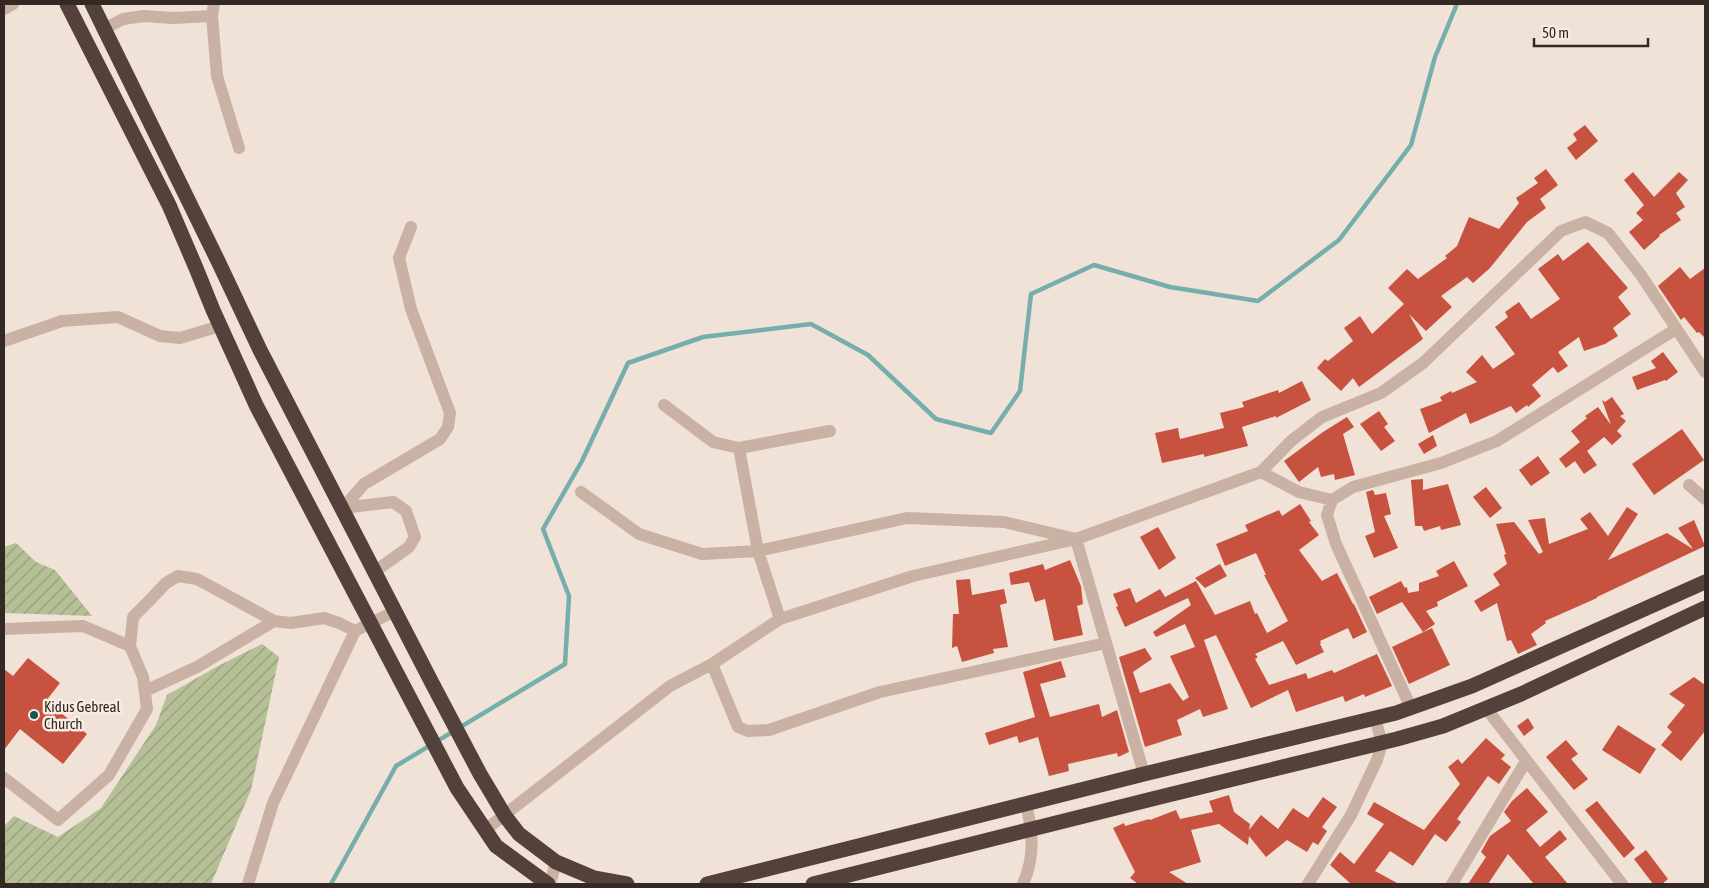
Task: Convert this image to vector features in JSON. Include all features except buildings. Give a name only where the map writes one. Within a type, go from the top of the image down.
[{"type":"highway","points":[[66,4],[168,206],[256,406],[457,788],[496,846],[549,884]]},
{"type":"highway","points":[[92,4],[186,194],[260,350],[480,774],[519,834],[556,862],[594,878],[627,884]]},
{"type":"highway","points":[[707,884],[1411,708],[1472,686],[1705,582]]},
{"type":"highway","points":[[813,884],[1382,743],[1443,726],[1520,694],[1699,611],[1685,591]]},
{"type":"street","points":[[4,9],[13,4]]},
{"type":"street","points":[[104,29],[123,20],[144,16],[173,18],[213,10],[217,76],[239,148]]},
{"type":"street","points":[[485,830],[506,816],[670,686],[712,664],[780,619],[913,576],[1076,539],[1261,472],[1291,441],[1322,417],[1380,393],[1423,363],[1561,231],[1585,222],[1608,233],[1641,275],[1705,372]]},
{"type":"street","points":[[343,508],[364,484],[440,439],[448,427],[450,413],[411,309],[399,258],[411,227]]},
{"type":"street","points":[[4,341],[62,321],[118,317],[160,336],[180,338],[220,326]]},
{"type":"street","points":[[1411,708],[1336,544],[1327,514],[1332,500],[1353,487],[1441,463],[1497,441],[1676,329]]},
{"type":"street","points":[[664,405],[713,442],[739,448],[830,432]]},
{"type":"street","points":[[739,448],[758,551],[780,619]]},
{"type":"street","points":[[1261,472],[1299,492],[1332,500]]},
{"type":"street","points":[[1689,485],[1705,499]]},
{"type":"street","points":[[582,492],[639,534],[702,554],[758,551],[907,518],[1004,522],[1076,539]]},
{"type":"street","points":[[343,508],[393,502],[406,511],[415,536],[409,546],[374,572]]},
{"type":"street","points":[[1076,539],[1144,774]]},
{"type":"street","points":[[4,778],[58,820],[110,775],[147,709],[143,677],[130,646],[133,617],[166,582],[178,576],[197,580],[274,621],[291,623],[324,618],[355,631]]},
{"type":"street","points":[[248,884],[273,803],[355,631],[395,611]]},
{"type":"street","points":[[144,691],[197,667],[274,621]]},
{"type":"street","points":[[4,630],[83,626],[130,646]]},
{"type":"street","points":[[712,664],[738,727],[748,731],[769,730],[880,692],[1106,643]]},
{"type":"street","points":[[1486,708],[1622,884]]},
{"type":"street","points":[[1308,884],[1351,816],[1377,760],[1382,743],[1375,718]]},
{"type":"street","points":[[1452,884],[1526,761]]},
{"type":"street","points":[[1023,884],[1029,870],[1032,829],[1026,804]]},
{"type":"street","points":[[549,884],[556,862]]},
{"type":"green space","points":[[16,543],[36,562],[55,570],[92,616],[4,613],[4,547]]},
{"type":"green space","points":[[262,644],[279,657],[251,790],[211,884],[4,884],[4,826],[14,816],[58,837],[101,808],[156,725],[167,695]]},
{"type":"waterway","points":[[331,884],[396,766],[565,664],[569,596],[543,529],[582,461],[628,363],[703,337],[811,324],[868,355],[936,419],[991,433],[1020,391],[1031,294],[1094,265],[1170,287],[1258,301],[1339,240],[1411,145],[1435,57],[1457,4]]},
{"type":"place","name":"Kidus Gebreal Church","points":[[34,715]]}]
